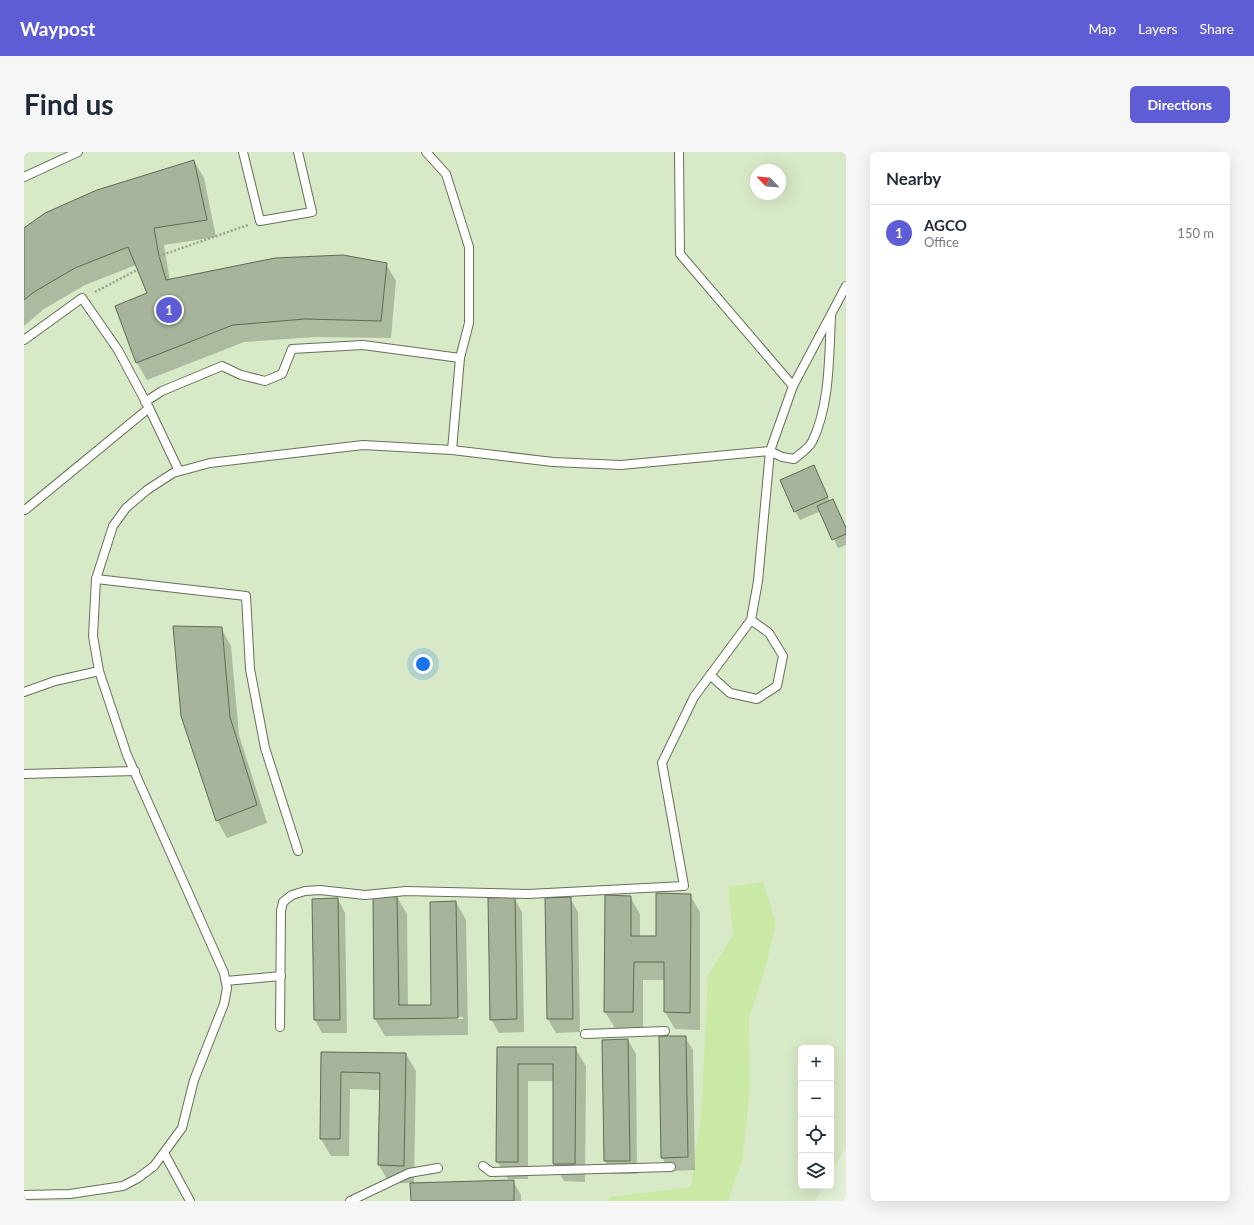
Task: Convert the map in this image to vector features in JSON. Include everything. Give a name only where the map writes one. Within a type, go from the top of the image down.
[{"type":"lane","points":[[24,177],[78,152]]},
{"type":"lane","points":[[243,152],[260,221],[312,212],[298,152]]},
{"type":"lane","points":[[426,152],[446,174],[469,248],[469,323],[460,358],[452,450]]},
{"type":"lane","points":[[679,152],[680,254],[793,386]]},
{"type":"lane","points":[[280,1027],[281,911],[283,902],[292,895],[305,891],[320,890],[365,895],[406,891],[528,894],[594,892],[684,886],[662,763],[694,698],[751,620],[758,581],[770,451],[793,386],[846,286]]},
{"type":"lane","points":[[24,340],[82,298],[118,350],[179,471]]},
{"type":"lane","points":[[24,1195],[70,1194],[123,1186],[138,1178],[154,1166],[182,1128],[194,1080],[224,1004],[227,988],[221,966],[127,755],[99,671],[93,636],[96,580],[113,526],[126,508],[147,490],[173,473],[210,462],[363,445],[452,450],[553,462],[621,465],[770,451],[782,457],[794,459],[811,443],[820,421],[828,373],[831,314]]},
{"type":"lane","points":[[24,509],[25,510],[162,391],[222,366],[241,375],[265,381],[282,374],[292,349],[363,345],[460,358]]},
{"type":"lane","points":[[96,580],[246,596],[250,669],[265,748],[298,851]]},
{"type":"lane","points":[[710,675],[730,692],[757,699],[777,686],[783,656],[769,633],[751,620]]},
{"type":"lane","points":[[24,692],[55,681],[99,671]]},
{"type":"lane","points":[[24,774],[135,772]]},
{"type":"lane","points":[[226,982],[281,976]]},
{"type":"lane","points":[[585,1034],[665,1031]]},
{"type":"lane","points":[[164,1153],[190,1201]]},
{"type":"lane","points":[[483,1166],[491,1172],[671,1167]]},
{"type":"lane","points":[[350,1201],[409,1173],[438,1168]]},
{"type":"path","points":[[159,256],[260,221]]},
{"type":"path","points":[[82,298],[137,270]]},
{"type":"shaded area","points":[[24,152],[846,152],[846,1147],[834,1168],[834,1045],[798,1045],[798,1189],[821,1189],[815,1201],[24,1201]]},
{"type":"green space","points":[[763,882],[776,923],[763,977],[749,1018],[750,1090],[742,1161],[728,1201],[608,1201],[610,1197],[691,1187],[702,1104],[708,975],[733,935],[728,887]]},
{"type":"building","points":[[194,160],[207,220],[154,228],[159,256],[166,280],[275,258],[343,255],[387,263],[381,321],[305,319],[233,325],[136,363],[115,306],[147,293],[128,247],[75,268],[34,292],[24,300],[24,228],[45,213],[97,190]]},
{"type":"building","points":[[814,465],[828,497],[794,512],[780,480]]},
{"type":"building","points":[[833,499],[846,528],[846,534],[832,540],[817,506]]},
{"type":"building","points":[[173,626],[222,627],[230,717],[257,805],[216,821],[181,716]]},
{"type":"building","points":[[656,893],[691,894],[690,1013],[664,1012],[664,962],[634,962],[633,1012],[604,1012],[605,895],[631,896],[631,936],[656,936]]},
{"type":"building","points":[[373,896],[397,896],[399,1005],[431,1005],[430,902],[456,901],[458,1018],[374,1019]]},
{"type":"building","points":[[515,897],[517,1019],[490,1020],[488,898]]},
{"type":"building","points":[[571,897],[573,1019],[547,1019],[545,898]]},
{"type":"building","points":[[338,898],[340,1020],[314,1020],[312,899]]},
{"type":"building","points":[[659,1036],[686,1036],[688,1157],[661,1158]]},
{"type":"building","points":[[628,1039],[630,1161],[604,1161],[602,1040]]},
{"type":"building","points":[[497,1047],[576,1047],[575,1164],[553,1164],[553,1064],[518,1064],[518,1162],[496,1162]]},
{"type":"building","points":[[321,1052],[406,1053],[404,1166],[378,1165],[380,1073],[341,1072],[340,1139],[320,1139]]},
{"type":"building","points":[[514,1180],[514,1201],[411,1201],[410,1183]]},
{"type":"place","name":"AGCO","points":[[169,310]]}]
